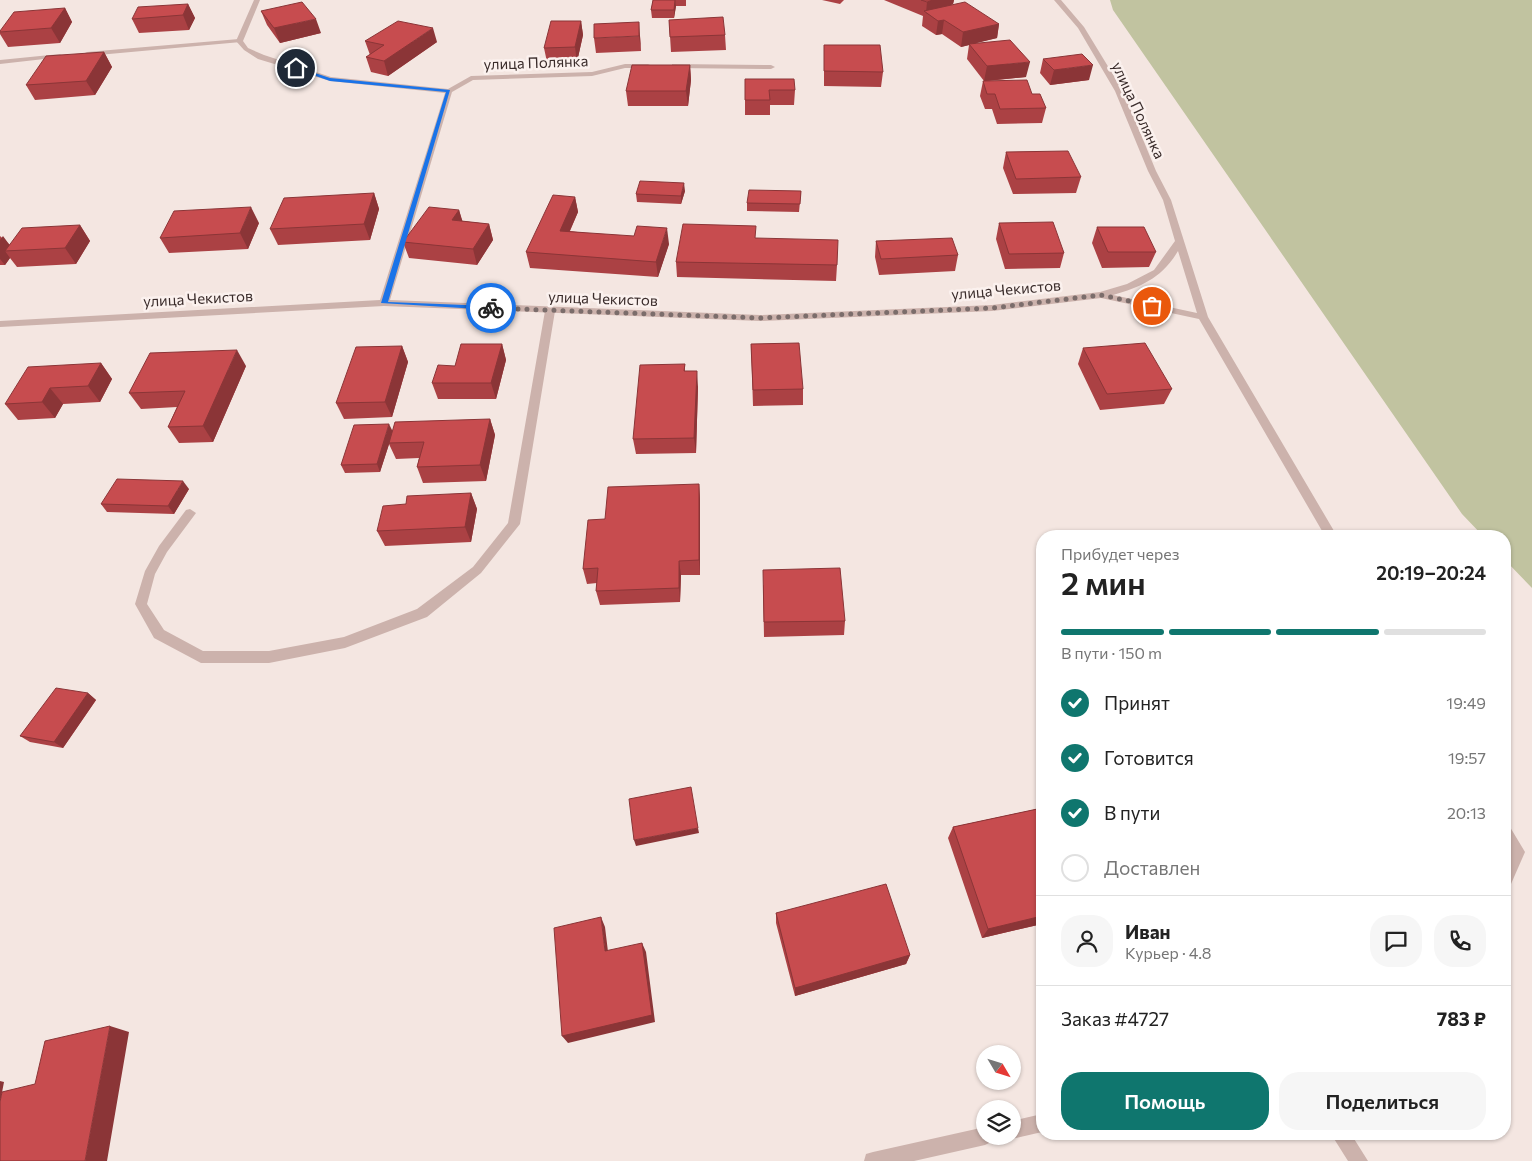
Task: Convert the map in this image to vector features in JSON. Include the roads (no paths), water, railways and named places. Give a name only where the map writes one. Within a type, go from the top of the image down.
[{"type":"street","points":[[239,41],[257,0]]},
{"type":"street","name":"улица Полянка","points":[[1057,0],[1082,28],[1119,91],[1152,171],[1167,200],[1203,317],[1327,530]]},
{"type":"street","points":[[77,55],[239,41]]},
{"type":"street","points":[[239,41],[246,49],[261,57],[330,79],[449,91],[384,303]]},
{"type":"street","points":[[0,62],[67,56]]},
{"type":"street","name":"улица Полянка","points":[[449,91],[471,78],[592,74],[625,66],[654,66]]},
{"type":"street","points":[[664,66],[771,67]]},
{"type":"street","points":[[1101,295],[1145,283],[1167,263],[1180,241]]},
{"type":"street","name":"улица Чекистов","points":[[0,324],[384,303],[760,318],[992,308],[1101,295],[1203,317]]},
{"type":"street","points":[[190,513],[163,549],[149,574],[141,604],[160,634],[202,656],[270,657],[345,642],[422,613],[477,570],[514,524],[550,311]]},
{"type":"street","points":[[1511,842],[1517,852],[1511,866]]},
{"type":"street","points":[[1021,1128],[1036,1124]]},
{"type":"street","points":[[873,1161],[976,1138]]},
{"type":"street","points":[[1344,1140],[1359,1161]]}]
